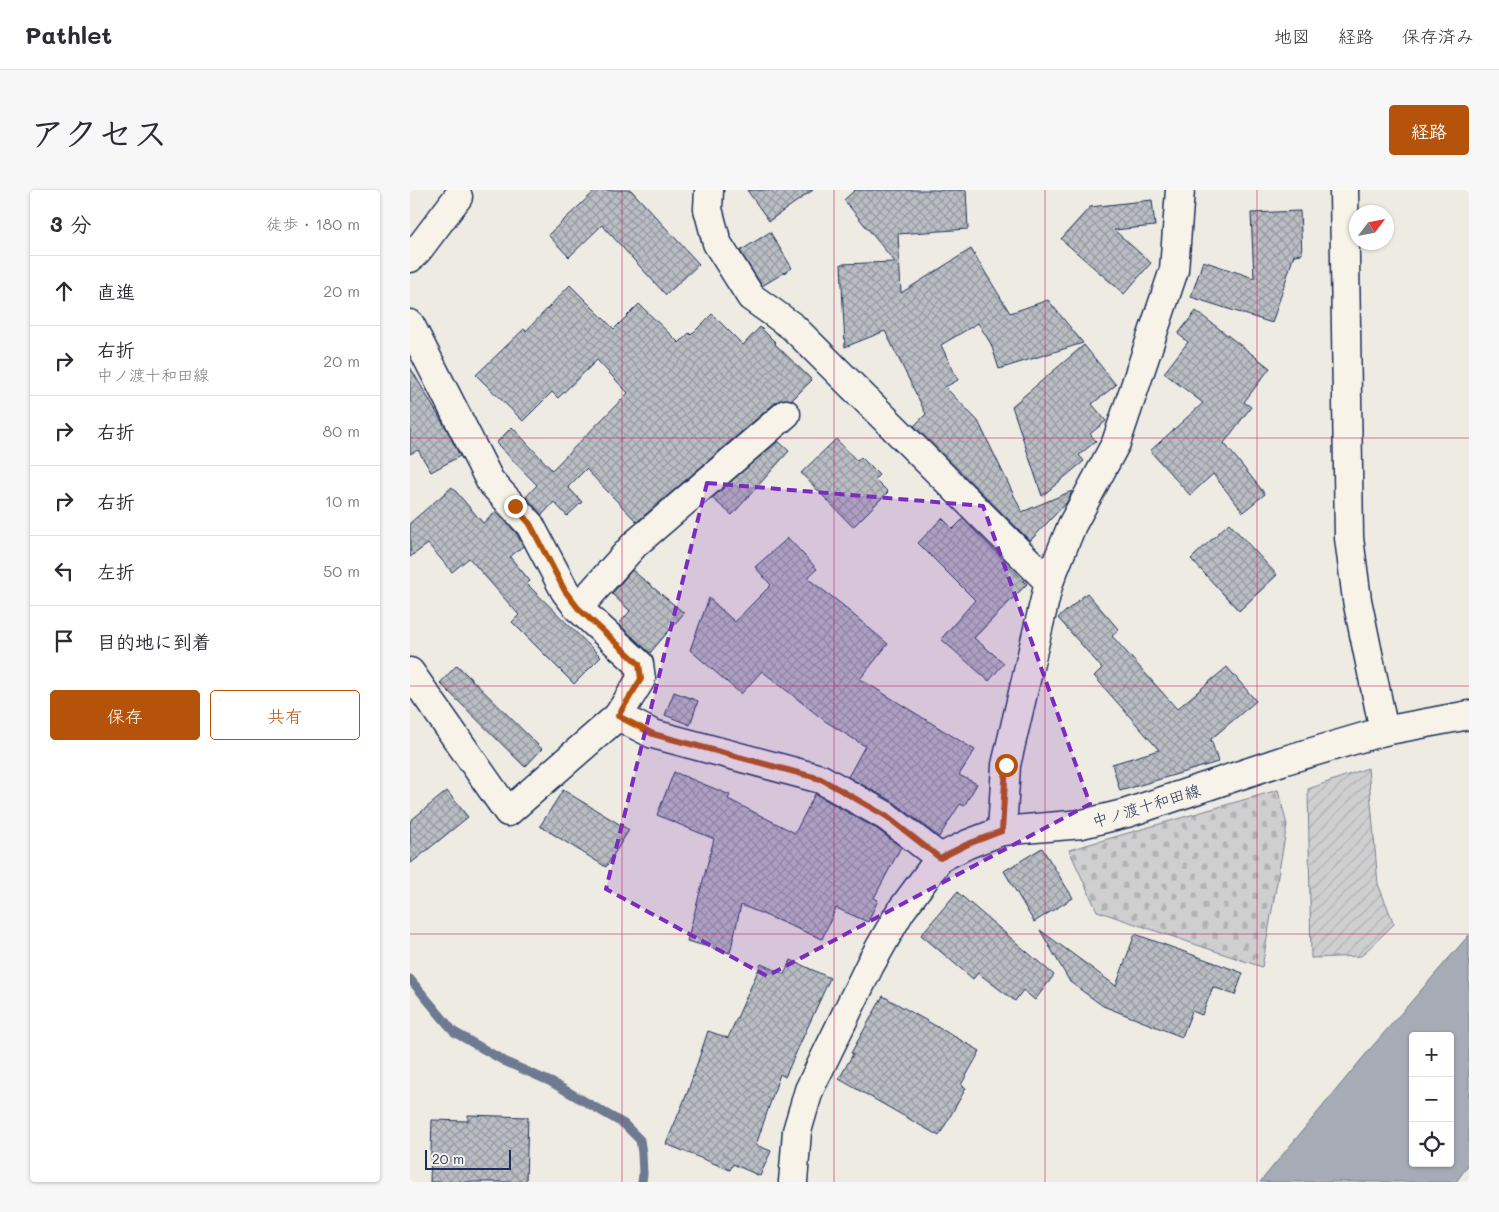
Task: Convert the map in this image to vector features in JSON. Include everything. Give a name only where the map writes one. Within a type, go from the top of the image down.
[{"type":"street","points":[[709,190],[708,209],[717,243],[751,296],[793,327],[1049,582]]},
{"type":"street","points":[[1002,831],[1006,765],[1049,582],[1072,525],[1116,442],[1171,279],[1174,270],[1180,190]]},
{"type":"street","points":[[1344,190],[1349,538],[1357,600],[1384,731]]},
{"type":"street","points":[[410,258],[458,197]]},
{"type":"street","points":[[410,324],[490,481],[530,524],[565,591],[578,608],[639,664],[641,679],[618,716],[508,812],[410,672]]},
{"type":"street","points":[[578,608],[635,544],[786,414]]},
{"type":"street","name":"中ノ渡十和田線","points":[[794,1182],[797,1131],[809,1090],[870,964],[900,912],[940,858],[968,844],[1002,831],[1082,824],[1127,814],[1282,761],[1384,731],[1469,715]]},
{"type":"street","points":[[618,716],[653,734],[821,779],[886,816],[940,858]]},
{"type":"highlighted area","points":[[707,483],[983,506],[1090,804],[767,976],[606,889]]},
{"type":"green space","points":[[1368,768],[1378,884],[1394,924],[1361,956],[1311,958],[1308,789]]},
{"type":"green space","points":[[1278,790],[1287,825],[1262,967],[1097,911],[1069,850]]},
{"type":"shaded area","points":[[1469,935],[1469,1164],[1456,1182],[1260,1182],[1370,1049]]},
{"type":"building","points":[[596,190],[631,190],[699,264],[666,295],[602,225],[569,257],[548,235]]},
{"type":"building","points":[[747,190],[813,190],[769,221]]},
{"type":"building","points":[[855,190],[966,190],[968,229],[898,234],[901,293],[971,249],[1010,313],[1048,300],[1083,343],[999,369],[991,344],[978,323],[941,345],[958,380],[945,387],[978,421],[1022,512],[1072,491],[1067,502],[1030,541],[914,426],[926,414],[885,331],[845,347],[841,264],[895,262],[844,200]]},
{"type":"building","points":[[1152,200],[1155,226],[1114,230],[1151,263],[1124,294],[1061,239],[1090,207]]},
{"type":"building","points":[[1300,211],[1302,254],[1294,255],[1272,323],[1191,297],[1203,261],[1254,278],[1251,213]]},
{"type":"building","points":[[770,232],[792,268],[762,286],[740,251]]},
{"type":"building","points":[[570,285],[614,329],[639,304],[679,343],[689,333],[691,335],[712,314],[743,345],[760,327],[812,380],[792,400],[784,399],[776,402],[637,522],[586,469],[568,487],[582,502],[567,516],[554,502],[542,515],[526,497],[537,485],[496,443],[512,427],[552,470],[628,393],[597,360],[558,398],[552,392],[523,421],[476,375],[524,329],[526,331]]},
{"type":"building","points":[[1196,311],[1270,368],[1244,402],[1251,407],[1224,443],[1265,494],[1243,512],[1213,474],[1190,495],[1150,451],[1203,403],[1164,373],[1188,342],[1178,334]]},
{"type":"building","points":[[1084,345],[1116,385],[1092,404],[1106,421],[1090,434],[1096,441],[1079,455],[1084,461],[1042,496],[1012,406]]},
{"type":"building","points":[[410,367],[460,456],[431,472],[418,450],[410,454]]},
{"type":"building","points":[[836,439],[857,461],[861,457],[879,475],[875,479],[888,492],[853,527],[801,473]]},
{"type":"building","points":[[778,441],[789,451],[732,515],[712,498]]},
{"type":"building","points":[[452,487],[483,523],[496,512],[517,534],[523,546],[510,557],[530,581],[527,584],[601,657],[574,684],[512,622],[519,615],[469,558],[452,572],[428,544],[410,557],[410,523]]},
{"type":"building","points":[[942,518],[953,529],[963,519],[1027,584],[974,638],[1004,663],[989,681],[941,639],[975,600],[918,543]]},
{"type":"building","points":[[1229,523],[1277,575],[1239,611],[1191,559]]},
{"type":"building","points":[[788,538],[817,569],[807,578],[844,606],[888,644],[860,679],[975,750],[959,775],[977,784],[964,806],[960,804],[939,837],[894,802],[848,777],[865,746],[825,721],[762,671],[741,694],[690,650],[709,598],[735,622],[771,585],[755,567]]},
{"type":"building","points":[[632,570],[684,613],[650,653],[619,624],[630,611],[612,594]]},
{"type":"building","points":[[1087,593],[1119,630],[1112,636],[1177,709],[1227,667],[1256,701],[1211,739],[1218,762],[1120,791],[1112,764],[1159,750],[1094,676],[1102,668],[1058,618]]},
{"type":"building","points":[[457,665],[542,749],[525,767],[440,683]]},
{"type":"building","points":[[674,692],[698,701],[690,725],[665,715]]},
{"type":"building","points":[[674,772],[730,795],[728,799],[795,833],[815,794],[877,829],[901,847],[874,898],[878,900],[868,922],[836,908],[822,939],[741,905],[730,953],[687,941],[714,839],[657,815]]},
{"type":"building","points":[[563,790],[629,830],[606,867],[540,826]]},
{"type":"building","points":[[447,791],[468,817],[410,864],[410,821]]},
{"type":"building","points":[[1042,848],[1073,898],[1034,922],[1004,871]]},
{"type":"building","points":[[957,892],[1054,975],[1035,1000],[1023,990],[1015,1001],[978,973],[973,979],[921,935]]},
{"type":"building","points":[[1040,930],[1116,986],[1135,934],[1243,973],[1235,995],[1213,987],[1202,1015],[1192,1011],[1182,1037],[1103,1006],[1070,982]]},
{"type":"building","points":[[791,960],[830,978],[785,1077],[780,1074],[756,1145],[771,1151],[760,1176],[733,1164],[730,1170],[666,1144],[688,1091],[708,1031],[728,1038],[761,964],[784,974]]},
{"type":"building","points":[[883,996],[980,1051],[961,1085],[966,1088],[939,1136],[839,1079],[853,1054],[851,1053]]},
{"type":"building","points":[[468,1115],[528,1117],[526,1182],[430,1182],[432,1120],[468,1121]]},
{"type":"waterway","points":[[410,979],[454,1032],[506,1062],[551,1082],[624,1124],[640,1140],[642,1182]]},
{"type":"route","points":[[515,506],[530,524],[565,591],[578,608],[639,664],[641,679],[618,716],[653,734],[821,779],[886,816],[940,858],[968,844],[1002,831],[1006,765]]}]
